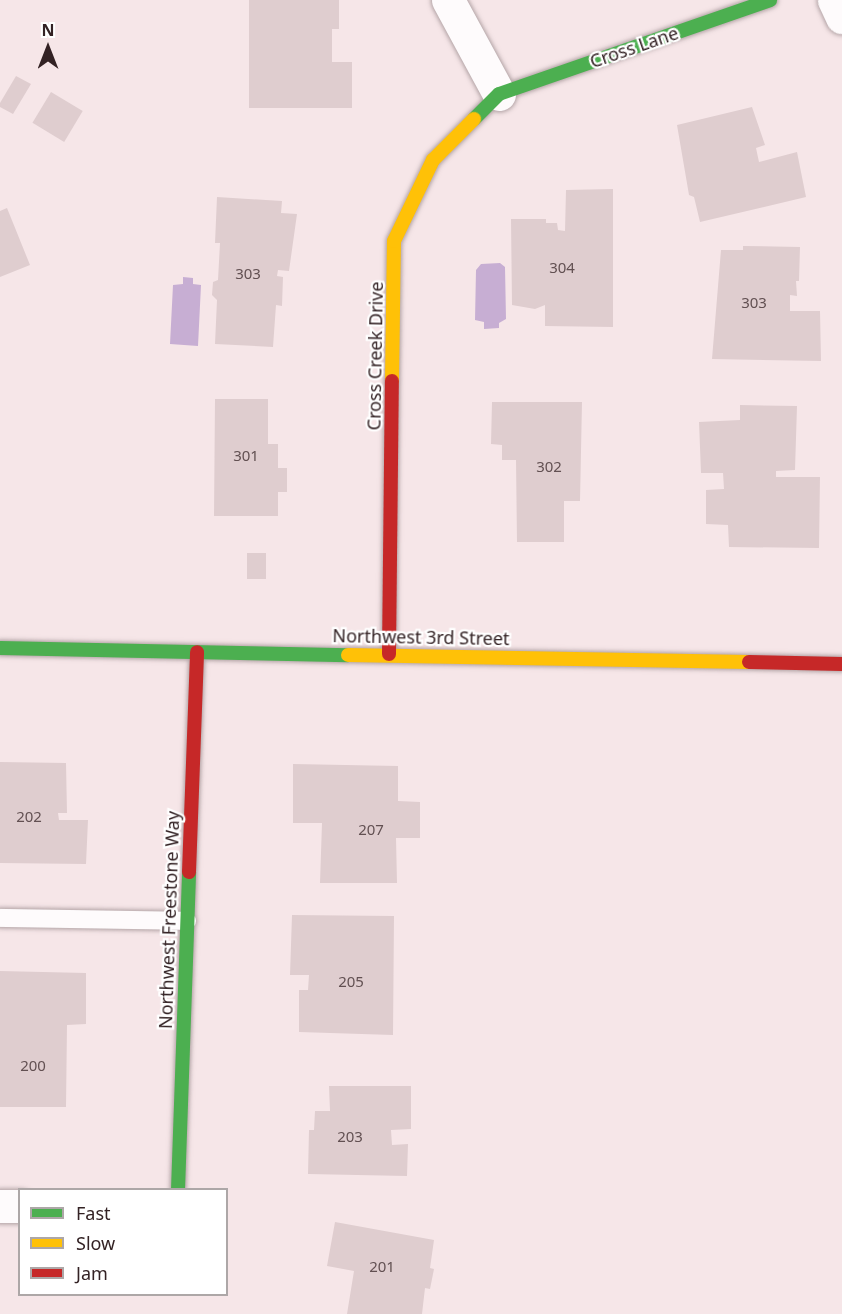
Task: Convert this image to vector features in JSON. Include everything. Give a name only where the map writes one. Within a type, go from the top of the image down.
[{"type":"street","points":[[448,0],[499,94]]},
{"type":"street","name":"Cross Lane","points":[[499,94],[770,0]]},
{"type":"street","points":[[834,0],[842,16]]},
{"type":"street","name":"Cross Creek Drive","points":[[389,654],[394,241],[433,160],[499,94]]},
{"type":"street","name":"Northwest 3rd Street","points":[[0,648],[842,664]]},
{"type":"street","name":"Northwest Freestone Way","points":[[178,1188],[197,652]]},
{"type":"street","points":[[0,1206],[18,1206]]},
{"type":"lane","points":[[0,918],[187,921]]},
{"type":"shaded area","points":[[500,263],[505,267],[506,319],[499,323],[499,328],[484,329],[484,322],[475,320],[476,270],[481,264]]},
{"type":"shaded area","points":[[183,277],[193,278],[193,284],[201,285],[198,346],[170,344],[173,285],[183,284]]},
{"type":"building","points":[[249,0],[339,0],[339,29],[332,29],[332,62],[352,62],[352,108],[249,108]]},
{"type":"building","points":[[16,76],[31,84],[13,114],[0,107],[0,103]]},
{"type":"building","points":[[51,92],[83,111],[64,142],[32,123]]},
{"type":"building","points":[[752,107],[765,145],[756,148],[759,162],[797,152],[806,197],[700,222],[694,197],[689,195],[677,125]]},
{"type":"building","points":[[613,189],[613,327],[545,326],[545,305],[535,309],[512,305],[511,219],[546,219],[546,223],[557,223],[558,230],[565,231],[566,190]]},
{"type":"building","points":[[217,197],[282,201],[281,213],[297,214],[289,271],[278,270],[277,276],[283,277],[282,306],[276,305],[273,347],[215,344],[217,300],[212,295],[213,282],[218,280],[220,243],[215,243]]},
{"type":"building","points":[[7,208],[30,265],[0,277],[0,211]]},
{"type":"building","points":[[743,246],[800,247],[799,281],[796,281],[797,296],[790,295],[790,311],[820,311],[821,361],[712,359],[721,250],[743,250]]},
{"type":"building","points":[[215,399],[268,399],[268,444],[278,444],[278,468],[287,468],[287,492],[278,492],[278,516],[214,516]]},
{"type":"building","points":[[492,402],[582,402],[580,501],[564,501],[564,542],[517,542],[516,460],[502,460],[502,445],[491,444]]},
{"type":"building","points":[[740,405],[797,406],[795,470],[776,471],[776,477],[820,477],[819,548],[729,547],[728,525],[706,524],[706,490],[724,489],[723,473],[701,473],[699,422],[740,420]]},
{"type":"building","points":[[247,553],[266,553],[266,579],[247,579]]},
{"type":"building","points":[[0,762],[66,763],[67,813],[58,813],[59,820],[88,820],[86,864],[0,863]]},
{"type":"building","points":[[293,764],[398,766],[398,801],[420,802],[420,838],[396,838],[397,883],[320,883],[322,823],[293,823]]},
{"type":"building","points":[[292,915],[394,916],[393,1035],[299,1032],[299,990],[308,990],[309,975],[290,975]]},
{"type":"building","points":[[0,971],[86,973],[86,1024],[67,1025],[66,1107],[0,1107]]},
{"type":"building","points":[[329,1086],[411,1086],[411,1129],[391,1130],[392,1145],[408,1144],[407,1176],[308,1174],[309,1130],[314,1130],[315,1111],[330,1111]]},
{"type":"building","points":[[335,1222],[434,1240],[430,1268],[434,1269],[430,1289],[425,1288],[422,1314],[347,1314],[354,1271],[327,1266]]},
{"type":"traffic: fast","points":[[474,119],[499,94],[770,0]]},
{"type":"traffic: fast","points":[[0,648],[348,655]]},
{"type":"traffic: fast","points":[[178,1188],[189,872]]},
{"type":"traffic: slow","points":[[392,381],[394,241],[433,160],[474,119]]},
{"type":"traffic: slow","points":[[348,655],[749,662]]},
{"type":"traffic: jam","points":[[389,654],[392,381]]},
{"type":"traffic: jam","points":[[189,872],[197,652]]},
{"type":"traffic: jam","points":[[749,662],[842,664]]}]
